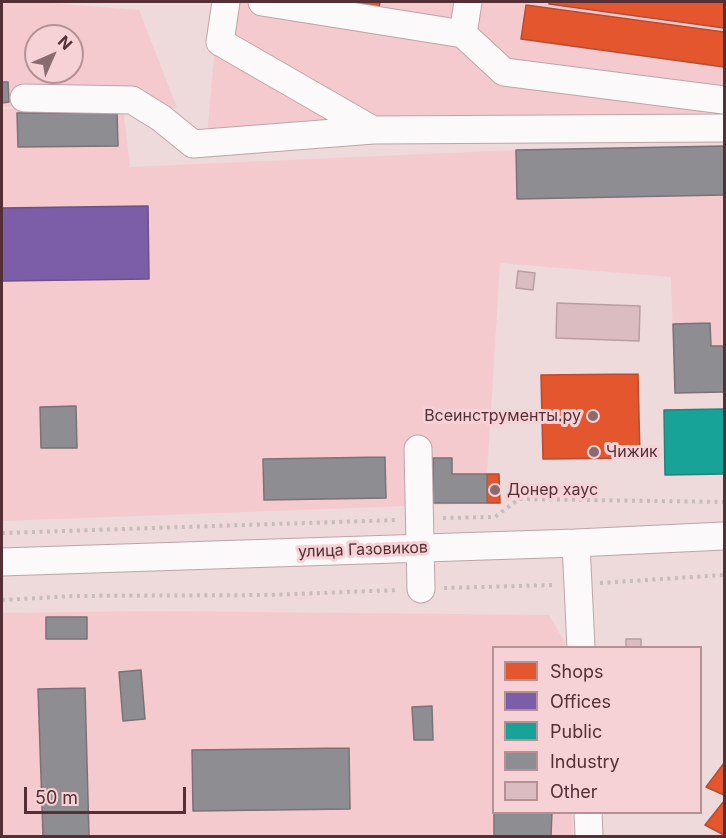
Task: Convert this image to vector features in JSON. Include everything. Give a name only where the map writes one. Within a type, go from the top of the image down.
[{"type":"street","points":[[226,2],[220,42],[373,130]]},
{"type":"street","points":[[262,2],[463,34],[504,72],[724,100]]},
{"type":"street","points":[[463,34],[468,2]]},
{"type":"street","points":[[24,98],[132,100],[161,118],[193,144],[373,130],[724,128]]},
{"type":"street","points":[[418,449],[421,589]]},
{"type":"street","name":"улица Газовиков","points":[[2,562],[724,536]]},
{"type":"street","points":[[576,543],[581,646]]},
{"type":"street","points":[[588,814],[589,837]]},
{"type":"path","points":[[2,533],[495,517],[519,499],[724,502]]},
{"type":"path","points":[[2,600],[73,596],[271,595],[578,585],[724,575]]},
{"type":"shaded area","points":[[2,2],[36,2],[139,10],[177,108],[126,104],[2,107]]},
{"type":"shaded area","points":[[219,2],[724,2],[724,127],[206,148]]},
{"type":"shaded area","points":[[123,106],[130,167],[516,150],[724,146],[724,392],[675,393],[671,277],[500,263],[487,503],[2,521],[2,109]]},
{"type":"shaded area","points":[[155,611],[549,615],[565,646],[492,646],[492,814],[572,814],[573,836],[2,836],[2,613]]},
{"type":"building: Shops","points":[[299,2],[380,2],[378,13]]},
{"type":"building: Shops","points":[[549,2],[724,2],[724,28],[549,4]]},
{"type":"building: Shops","points":[[526,5],[724,32],[724,67],[521,39]]},
{"type":"building: Shops","points":[[638,374],[640,458],[543,459],[541,375]]},
{"type":"building: Shops","points":[[487,474],[499,474],[500,503],[487,503]]},
{"type":"building: Shops","points":[[724,763],[724,795],[706,787]]},
{"type":"building: Shops","points":[[724,801],[724,835],[705,825]]},
{"type":"building: Offices","points":[[148,206],[149,279],[2,281],[2,208]]},
{"type":"building: Public","points":[[724,409],[724,474],[665,475],[664,410]]},
{"type":"building: Industry","points":[[2,82],[8,82],[9,102],[2,103]]},
{"type":"building: Industry","points":[[117,112],[118,146],[18,147],[17,113]]},
{"type":"building: Industry","points":[[724,146],[724,195],[517,199],[516,150]]},
{"type":"building: Industry","points":[[710,323],[711,346],[724,346],[724,392],[675,393],[673,324]]},
{"type":"building: Industry","points":[[76,406],[77,448],[41,448],[40,407]]},
{"type":"building: Industry","points":[[385,457],[386,498],[264,500],[263,459]]},
{"type":"building: Industry","points":[[433,458],[452,458],[452,474],[487,474],[487,503],[433,503]]},
{"type":"building: Industry","points":[[46,617],[87,617],[87,639],[46,639]]},
{"type":"building: Industry","points":[[141,670],[145,719],[123,721],[119,672]]},
{"type":"building: Industry","points":[[85,688],[89,836],[43,836],[38,689]]},
{"type":"building: Industry","points":[[432,706],[433,740],[414,740],[412,707]]},
{"type":"building: Industry","points":[[349,748],[350,809],[193,811],[192,750]]},
{"type":"building: Industry","points":[[494,814],[552,814],[551,836],[494,836]]},
{"type":"building: Other","points":[[518,271],[535,273],[533,290],[516,288]]},
{"type":"building: Other","points":[[557,303],[640,306],[639,341],[556,338]]},
{"type":"building: Other","points":[[626,639],[641,639],[641,646],[626,646]]},
{"type":"place","name":"Всеинструменты.ру","points":[[593,416]]},
{"type":"place","name":"Чижик","points":[[594,452]]},
{"type":"place","name":"Донер хаус","points":[[495,490]]}]
